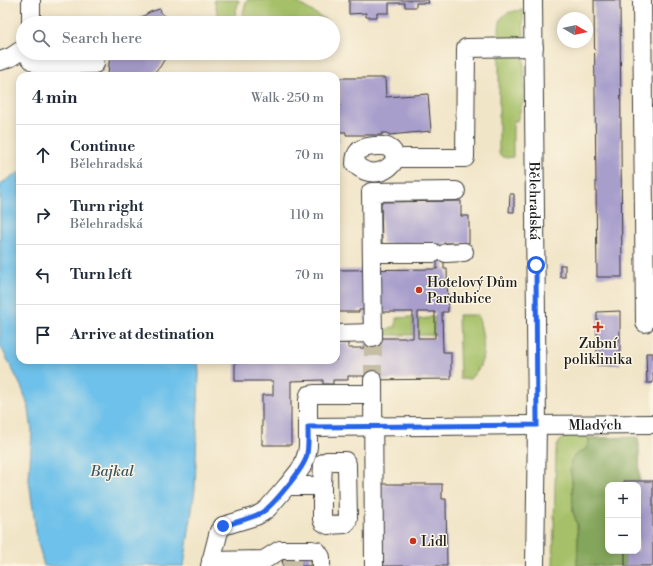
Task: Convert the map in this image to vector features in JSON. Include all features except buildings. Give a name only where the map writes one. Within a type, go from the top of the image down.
[{"type":"street","points":[[30,0],[31,16]]},
{"type":"street","name":"Bělehradská","points":[[533,0],[537,425],[535,566]]},
{"type":"street","points":[[642,0],[645,323]]},
{"type":"street","points":[[396,158],[465,158],[466,48],[534,47]]},
{"type":"street","points":[[0,61],[16,54]]},
{"type":"street","points":[[32,60],[41,66],[95,64]]},
{"type":"street","points":[[340,334],[373,336],[371,192],[456,191]]},
{"type":"street","points":[[372,254],[464,252]]},
{"type":"street","points":[[283,564],[211,564],[219,531],[223,526],[256,516],[263,512],[299,471],[306,459],[308,446],[308,398],[310,394],[357,393],[373,387],[374,566]]},
{"type":"street","name":"Mladých","points":[[537,425],[653,424]]},
{"type":"street","points":[[308,427],[537,425]]},
{"type":"street","points":[[287,486],[322,486]]},
{"type":"street","points":[[264,563],[280,550],[311,550],[317,551],[321,557],[317,565]]},
{"type":"green space","points":[[214,0],[239,0],[235,16],[218,16]]},
{"type":"green space","points":[[247,0],[293,0],[319,16],[242,16]]},
{"type":"green space","points":[[523,10],[524,36],[520,40],[499,41],[499,27],[504,15]]},
{"type":"green space","points":[[499,55],[518,55],[524,60],[524,98],[517,121],[513,121],[513,157],[509,158],[503,157],[499,153]]},
{"type":"green space","points":[[458,315],[478,315],[482,334],[482,360],[478,370],[470,379],[460,379]]},
{"type":"green space","points":[[435,316],[435,335],[418,335],[418,319]]},
{"type":"green space","points":[[413,317],[413,335],[386,335],[387,330],[392,327],[396,327],[396,318]]},
{"type":"green space","points":[[574,433],[584,433],[589,438],[586,449],[580,452],[570,470],[572,480],[573,512],[577,524],[577,566],[553,566],[556,449],[563,438]]},
{"type":"green space","points":[[638,437],[640,481],[605,482],[605,554],[625,554],[625,566],[577,566],[577,524],[573,512],[572,480],[570,470],[571,462],[574,456],[586,449],[589,438]]},
{"type":"water","name":"Bajkal","points":[[16,174],[16,364],[198,364],[195,489],[184,566],[44,566],[37,539],[29,480],[32,431],[29,409],[22,388],[0,345],[0,184]]},
{"type":"tunnel","points":[[373,338],[373,380]]},
{"type":"tunnel","points":[[283,564],[310,564]]},
{"type":"place","name":"Hotelový Dům Pardubice","points":[[419,290]]},
{"type":"place","name":"Zubní poliklinika","points":[[598,327]]},
{"type":"place","name":"Lidl","points":[[413,541]]},
{"type":"route","points":[[223,526],[256,516],[263,512],[287,486],[306,459],[308,427],[537,425],[536,265]]}]
